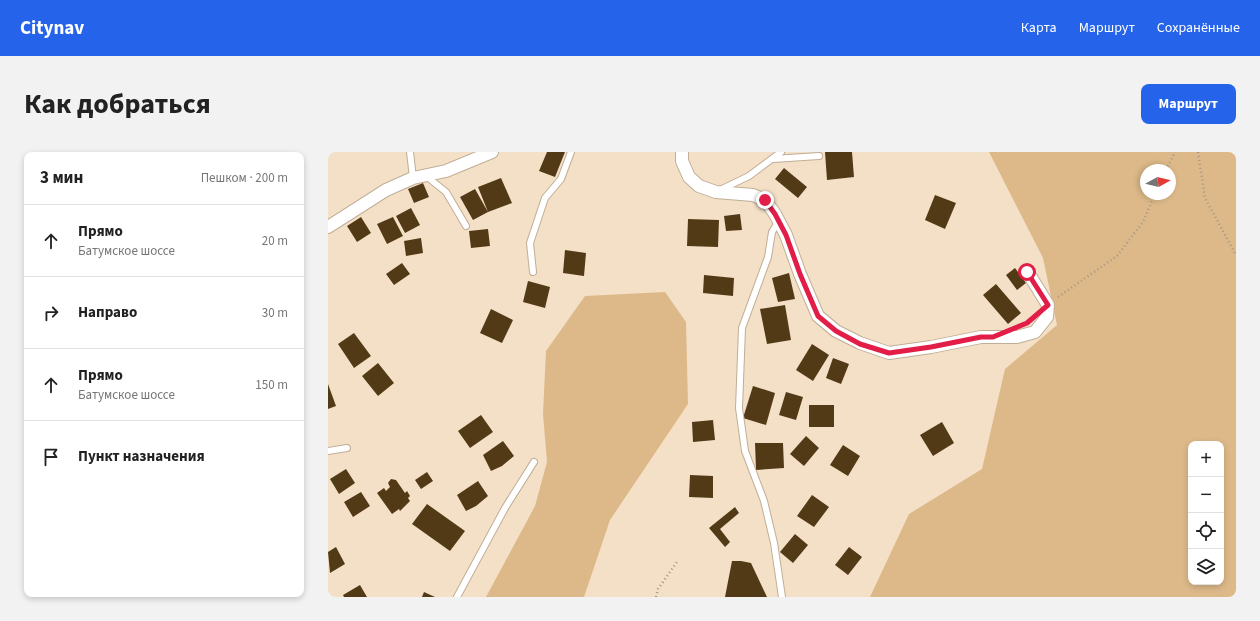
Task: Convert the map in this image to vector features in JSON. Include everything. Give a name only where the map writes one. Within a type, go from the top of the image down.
[{"type":"street","points":[[328,227],[386,190],[413,178],[446,171],[492,152]]},
{"type":"street","points":[[682,152],[682,161],[689,177],[699,186],[716,192],[753,195],[765,200],[779,221],[818,316],[836,331],[860,344],[889,353],[931,347],[981,337],[1017,336],[1035,332],[1046,317],[1048,305],[1027,272]]},
{"type":"lane","points":[[410,152],[413,178]]},
{"type":"lane","points":[[533,272],[530,244],[532,237],[545,198],[561,179],[571,152]]},
{"type":"lane","points":[[716,192],[749,176],[781,152]]},
{"type":"lane","points":[[773,159],[818,156]]},
{"type":"lane","points":[[425,175],[446,192],[466,226]]},
{"type":"lane","points":[[779,221],[772,232],[768,257],[742,328],[739,408],[745,451],[764,501],[774,544],[782,597]]},
{"type":"lane","points":[[328,451],[347,448]]},
{"type":"lane","points":[[457,597],[505,508],[534,462]]},
{"type":"path","points":[[1169,164],[1175,152]]},
{"type":"path","points":[[1198,152],[1205,198],[1236,255]]},
{"type":"path","points":[[1048,305],[1065,290],[1117,256],[1143,222],[1152,200]]},
{"type":"path","points":[[656,597],[658,589],[677,562]]},
{"type":"shaded area","points":[[989,152],[1236,152],[1236,597],[870,597],[909,514],[982,469],[1005,369],[1057,325],[1043,258]]},
{"type":"shaded area","points":[[665,292],[686,322],[688,404],[610,520],[584,597],[486,597],[535,506],[547,462],[543,414],[546,351],[585,296]]},
{"type":"building","points":[[547,152],[565,152],[555,177],[539,171]]},
{"type":"building","points":[[825,152],[852,152],[854,177],[827,180]]},
{"type":"building","points":[[784,168],[807,187],[798,198],[775,179]]},
{"type":"building","points":[[501,178],[512,203],[488,212],[478,187]]},
{"type":"building","points":[[423,183],[429,197],[414,203],[408,189]]},
{"type":"building","points":[[475,189],[488,212],[473,220],[460,197]]},
{"type":"building","points":[[935,195],[956,203],[945,229],[925,220]]},
{"type":"building","points":[[411,208],[420,225],[405,233],[396,216]]},
{"type":"building","points":[[740,214],[742,230],[726,231],[724,216]]},
{"type":"building","points":[[361,217],[371,233],[357,242],[347,226]]},
{"type":"building","points":[[393,217],[403,236],[387,244],[377,224]]},
{"type":"building","points":[[688,219],[719,220],[718,247],[687,246]]},
{"type":"building","points":[[488,229],[490,246],[471,248],[469,231]]},
{"type":"building","points":[[421,238],[423,253],[406,256],[404,241]]},
{"type":"building","points":[[565,250],[586,253],[584,276],[563,273]]},
{"type":"building","points":[[402,263],[410,274],[394,285],[386,274]]},
{"type":"building","points":[[1015,268],[1026,283],[1017,290],[1006,275]]},
{"type":"building","points":[[789,273],[795,299],[778,302],[772,278]]},
{"type":"building","points":[[704,275],[734,278],[733,296],[703,293]]},
{"type":"building","points":[[528,281],[550,287],[545,308],[523,302]]},
{"type":"building","points":[[996,284],[1021,313],[1008,324],[983,295]]},
{"type":"building","points":[[785,305],[791,340],[767,344],[760,309]]},
{"type":"building","points":[[491,309],[513,320],[502,343],[480,333]]},
{"type":"building","points":[[354,333],[371,356],[354,368],[338,344]]},
{"type":"building","points":[[812,344],[829,355],[813,381],[796,370]]},
{"type":"building","points":[[833,358],[849,364],[841,384],[826,378]]},
{"type":"building","points":[[378,363],[394,383],[378,396],[362,376]]},
{"type":"building","points":[[328,384],[336,406],[328,409]]},
{"type":"building","points":[[753,386],[775,393],[766,425],[743,418]]},
{"type":"building","points":[[786,392],[803,397],[796,420],[779,415]]},
{"type":"building","points":[[809,405],[834,405],[834,427],[809,427]]},
{"type":"building","points":[[481,415],[493,432],[470,448],[458,431]]},
{"type":"building","points":[[713,420],[715,440],[693,442],[692,422]]},
{"type":"building","points":[[942,422],[954,443],[933,456],[920,435]]},
{"type":"building","points":[[806,436],[819,448],[804,466],[790,454]]},
{"type":"building","points":[[503,441],[514,456],[502,466],[491,471],[483,455]]},
{"type":"building","points":[[755,443],[783,443],[784,468],[756,470]]},
{"type":"building","points":[[843,445],[860,456],[848,476],[830,465]]},
{"type":"building","points":[[346,469],[355,483],[339,494],[330,479]]},
{"type":"building","points":[[427,472],[433,481],[421,489],[415,480]]},
{"type":"building","points":[[690,475],[713,476],[713,498],[689,497]]},
{"type":"building","points":[[391,479],[396,480],[405,493],[407,491],[410,496],[408,498],[410,501],[400,511],[399,509],[392,514],[377,493],[384,488],[386,491],[390,487],[388,483]]},
{"type":"building","points":[[478,481],[488,496],[476,506],[466,511],[457,495]]},
{"type":"building","points":[[361,492],[370,506],[353,517],[344,502]]},
{"type":"building","points":[[812,495],[829,507],[814,527],[797,516]]},
{"type":"building","points":[[427,504],[465,531],[450,551],[412,524]]},
{"type":"building","points":[[735,507],[739,513],[720,529],[730,542],[725,547],[709,528]]},
{"type":"building","points":[[795,534],[808,545],[793,563],[780,552]]},
{"type":"building","points":[[336,547],[345,564],[330,573],[328,552]]},
{"type":"building","points":[[849,547],[862,557],[848,575],[835,565]]},
{"type":"building","points":[[732,561],[751,563],[767,597],[725,597]]},
{"type":"building","points":[[360,585],[367,597],[344,597],[343,595]]},
{"type":"building","points":[[424,592],[435,597],[422,597]]},
{"type":"route","points":[[765,200],[775,214],[786,235],[800,274],[818,316],[836,331],[860,344],[889,353],[931,347],[981,337],[993,337],[1027,323],[1048,305],[1027,272]]}]
